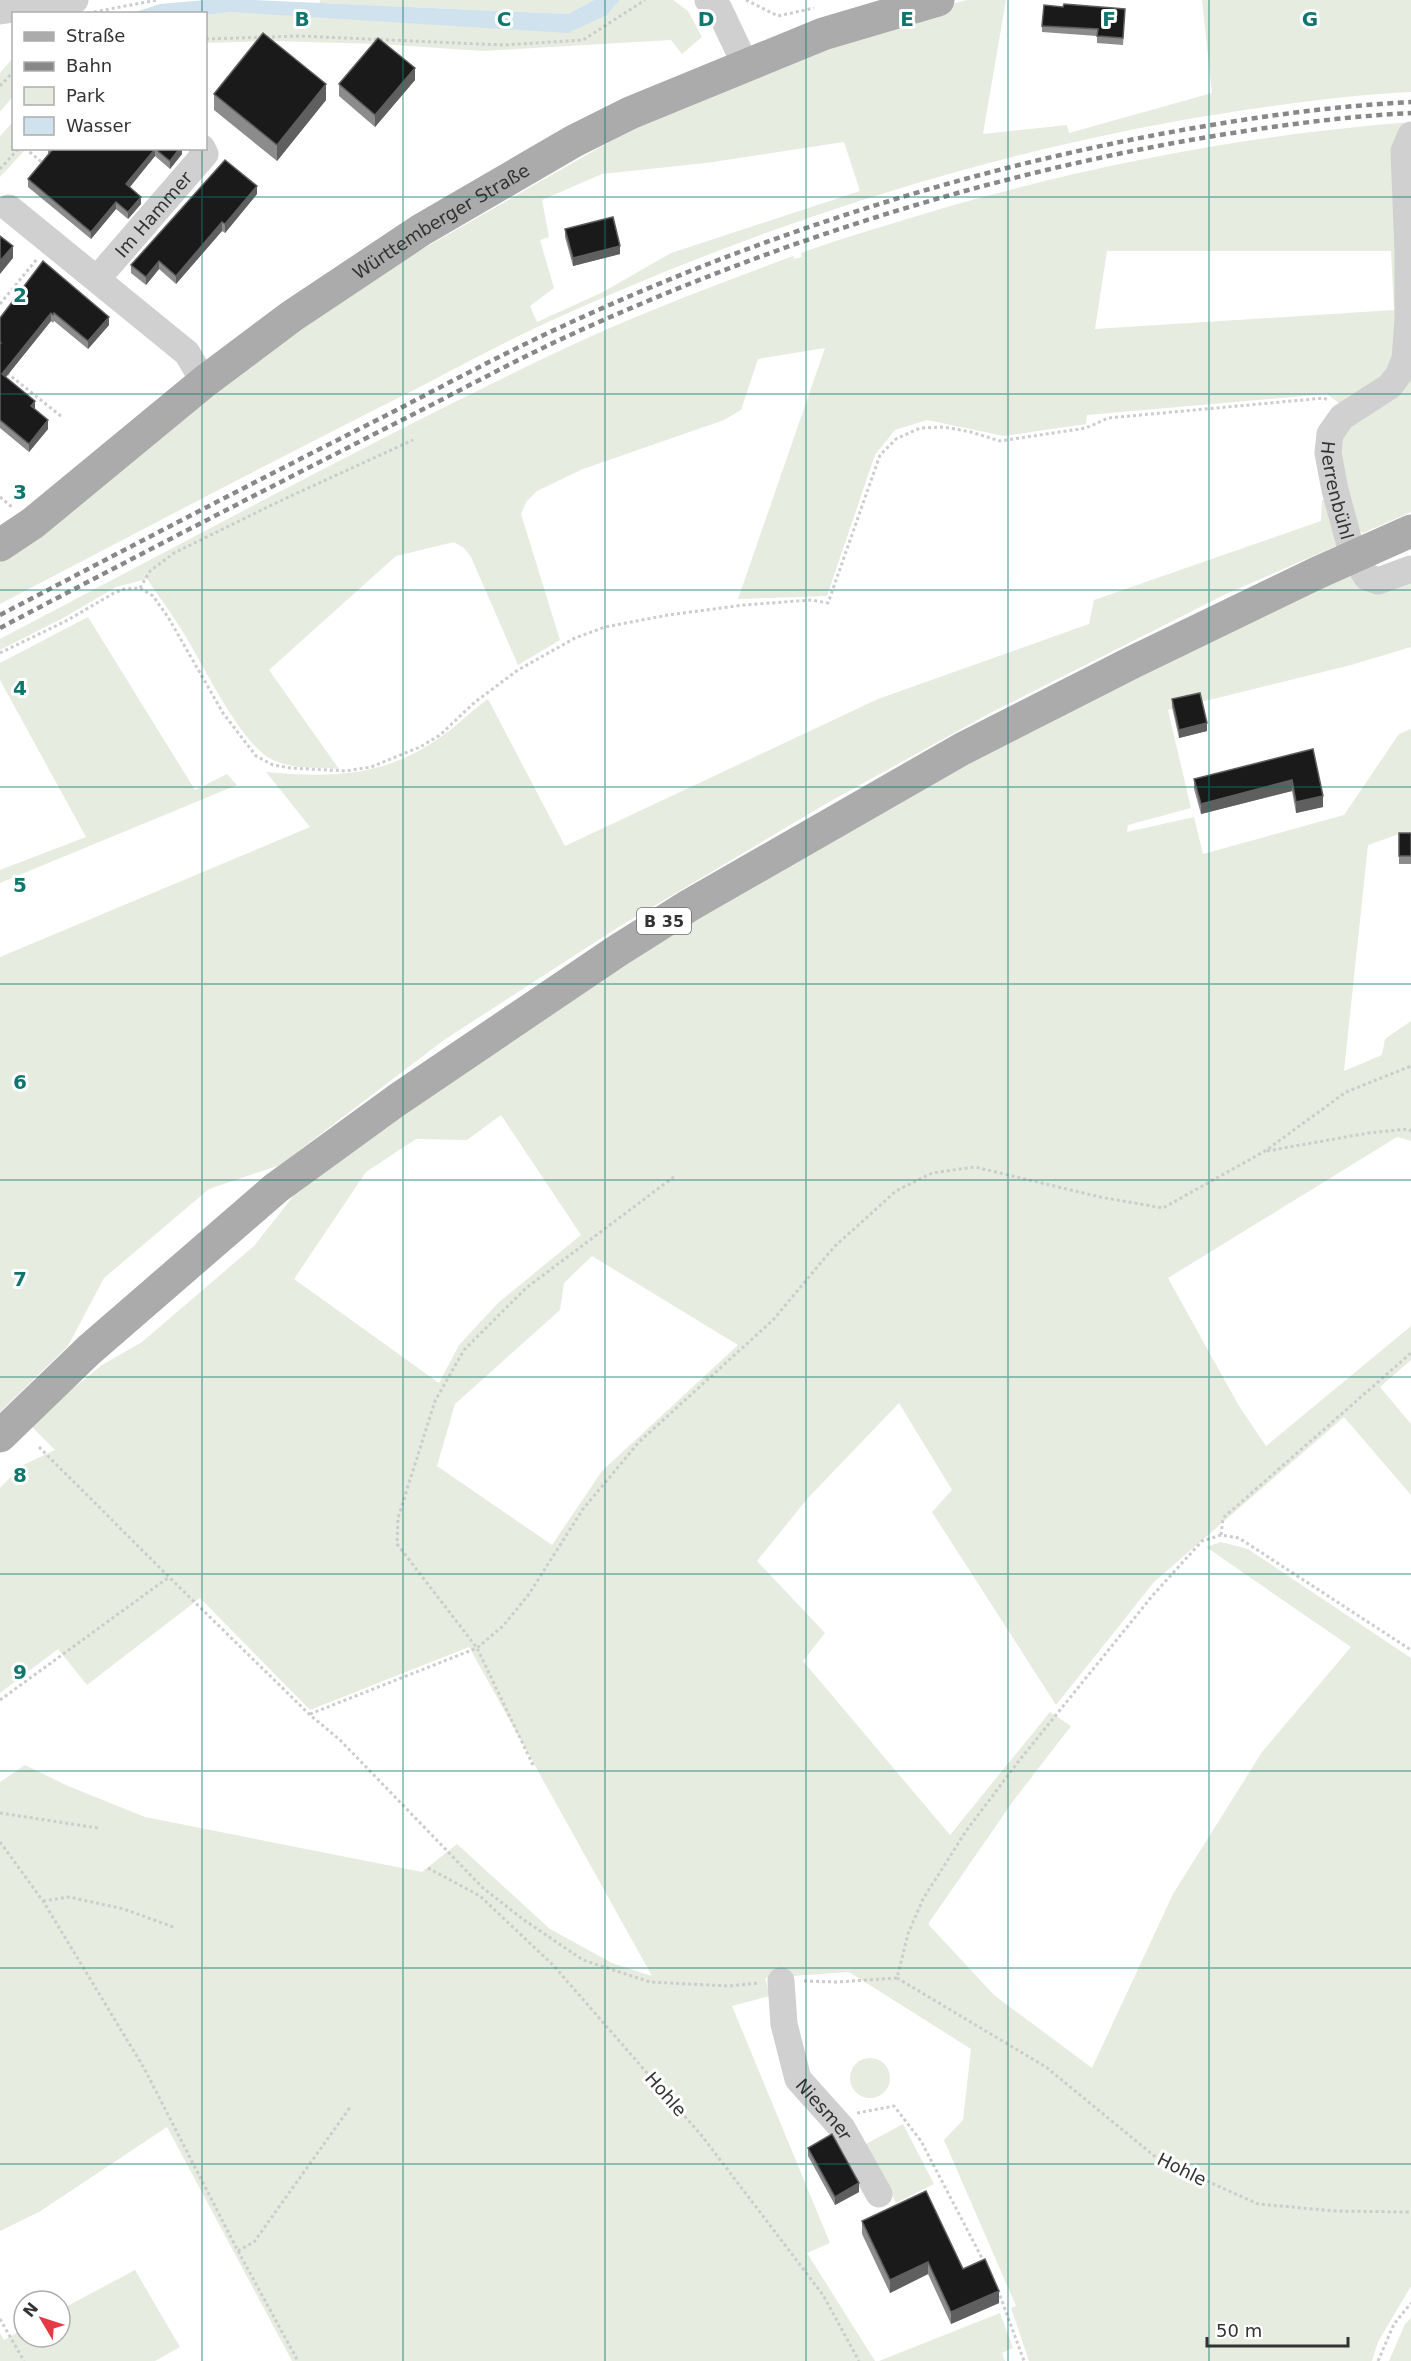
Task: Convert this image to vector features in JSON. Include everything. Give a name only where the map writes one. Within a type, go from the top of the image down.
[{"type":"main road","name":"Württemberger Straße","points":[[0,545],[33,523],[204,382],[292,316],[431,224],[574,141],[630,113],[823,34],[938,0]]},
{"type":"main road","name":"B 35","points":[[0,1436],[89,1350],[276,1188],[397,1100],[616,951],[690,905],[962,749],[1133,662],[1353,556],[1411,531]]},
{"type":"street","points":[[708,0],[719,9],[745,64]]},
{"type":"street","points":[[0,11],[84,6]]},
{"type":"street","name":"Herrenbühl","points":[[1353,556],[1335,490],[1328,453],[1330,434],[1346,414],[1390,386],[1399,374],[1405,359],[1408,320],[1408,252],[1404,151],[1411,135]]},
{"type":"street","name":"Im Hammer","points":[[97,279],[205,154],[203,150]]},
{"type":"street","points":[[9,208],[187,353],[204,382]]},
{"type":"street","points":[[1353,556],[1367,577],[1378,582],[1411,569]]},
{"type":"street","name":"Niesmer","points":[[781,1981],[784,2024],[798,2079],[842,2128],[879,2194]]},
{"type":"path","points":[[84,6],[157,0]]},
{"type":"path","points":[[207,39],[300,36],[503,45],[584,40],[645,0]]},
{"type":"path","points":[[746,0],[778,16],[815,8]]},
{"type":"path","points":[[0,86],[12,73]]},
{"type":"path","points":[[0,169],[17,150]]},
{"type":"path","points":[[27,150],[52,171]]},
{"type":"path","points":[[0,304],[50,242]]},
{"type":"path","points":[[0,368],[62,417]]},
{"type":"path","points":[[0,653],[66,621],[114,593],[124,589],[140,588],[148,592],[158,603],[223,713],[256,756],[273,765],[290,768],[346,771],[371,767],[420,747],[440,735],[476,702],[518,670],[575,638],[605,627],[732,606],[811,600],[828,603],[880,456],[896,439],[920,428],[944,428],[971,432],[1000,441],[1086,428],[1108,418],[1324,398],[1346,414]]},
{"type":"path","points":[[140,588],[157,564],[174,553],[414,440]]},
{"type":"path","points":[[310,1715],[477,1648],[503,1626],[529,1594],[583,1509],[639,1442],[773,1320],[834,1247],[896,1191],[932,1173],[975,1167],[1100,1197],[1163,1208],[1265,1151],[1346,1092],[1411,1066]]},
{"type":"path","points":[[1265,1151],[1368,1133],[1408,1129],[1411,1131]]},
{"type":"path","points":[[533,1765],[477,1648],[397,1544],[398,1518],[435,1401],[464,1350],[526,1288],[675,1176]]},
{"type":"path","points":[[1221,1535],[1223,1518],[1411,1353]]},
{"type":"path","points":[[39,1447],[310,1715],[340,1740],[483,1888],[524,1920],[583,1960],[650,1982],[729,1986],[781,1981],[837,1982],[897,1977],[909,1934],[923,1899],[966,1831],[1018,1762],[1153,1595],[1202,1541],[1221,1535],[1239,1538],[1411,1650]]},
{"type":"path","points":[[0,1700],[169,1577]]},
{"type":"path","points":[[0,1813],[98,1828]]},
{"type":"path","points":[[0,1842],[43,1902],[144,2068],[238,2251],[298,2361]]},
{"type":"path","name":"Hohle","points":[[428,1868],[480,1896],[554,1965],[702,2136],[824,2295],[859,2361]]},
{"type":"path","points":[[480,1896],[483,1888]]},
{"type":"path","points":[[43,1902],[69,1897],[124,1909],[176,1928]]},
{"type":"path","name":"Hohle","points":[[897,1977],[1046,2067],[1158,2159],[1258,2204],[1335,2211],[1411,2212]]},
{"type":"path","points":[[238,2251],[254,2242],[351,2106]]},
{"type":"path","points":[[833,2118],[894,2106],[921,2141],[986,2268]]},
{"type":"path","points":[[997,2289],[1024,2361]]},
{"type":"path","points":[[1377,2361],[1394,2324],[1411,2303]]},
{"type":"path","points":[[0,2319],[24,2361]]},
{"type":"green space","points":[[320,0],[594,0],[568,14],[320,3]]},
{"type":"green space","points":[[620,0],[673,0],[688,11],[702,37],[682,54],[671,40],[483,51],[379,44],[272,41],[207,43],[207,15],[232,12],[607,15]]},
{"type":"green space","points":[[967,0],[1006,0],[983,134],[1067,125],[1069,133],[1212,93],[1202,0],[1411,0],[1411,92],[1352,96],[1264,107],[1095,137],[935,178],[778,229],[701,257],[527,332],[0,604],[0,561],[36,538],[213,394],[301,329],[400,262],[637,126],[743,73],[929,10]],"holes":[[[844,142],[860,191],[671,253],[603,292],[537,322],[530,306],[554,288],[540,240],[549,237],[542,200],[602,174],[706,163]]]},
{"type":"green space","points":[[12,59],[12,97],[0,112],[0,73]]},
{"type":"green space","points":[[1411,122],[1400,362],[1344,407],[1327,394],[1087,415],[1086,424],[1004,436],[927,420],[895,430],[875,455],[827,596],[738,599],[825,348],[758,359],[741,410],[724,420],[583,469],[537,491],[526,502],[521,514],[560,640],[518,665],[471,557],[464,548],[454,542],[396,556],[269,670],[339,769],[287,765],[271,759],[259,750],[223,702],[183,632],[147,579],[116,587],[65,617],[0,650],[0,639],[347,457],[557,352],[704,290],[793,256],[794,259],[802,257],[801,253],[844,238],[1039,182],[1224,145]],"holes":[[[1107,251],[1391,251],[1394,310],[1095,329]]]},
{"type":"green space","points":[[12,123],[12,150],[25,150],[0,177],[0,136]]},
{"type":"green space","points":[[1411,358],[1411,512],[1363,533],[1352,525],[1334,437]]},
{"type":"green space","points":[[1332,499],[1341,530],[1336,546],[1226,594],[994,711],[829,802],[617,928],[444,1040],[280,1165],[209,1189],[104,1278],[68,1346],[0,1412],[0,957],[310,827],[266,772],[336,774],[379,767],[421,750],[448,732],[488,699],[565,846],[878,699],[1089,624],[1094,600],[1321,521],[1322,500]]},
{"type":"green space","points":[[1411,576],[1411,647],[1351,665],[1168,710],[1191,808],[1128,825],[1127,832],[1194,817],[1203,854],[1344,815],[1399,734],[1411,729],[1411,833],[1405,832],[1368,845],[1344,1071],[1382,1055],[1385,1039],[1411,1021],[1411,1141],[1397,1137],[1168,1278],[1239,1406],[1266,1446],[1411,1326],[1411,1360],[1380,1387],[1411,1424],[1411,1495],[1344,1417],[1154,1582],[1056,1705],[932,1512],[952,1490],[899,1403],[808,1498],[757,1561],[825,1633],[803,1661],[950,1835],[1050,1712],[1071,1726],[1014,1800],[928,1924],[994,1995],[1092,2068],[1173,1894],[1262,1752],[1351,1647],[1206,1547],[1221,1542],[1248,1549],[1411,1658],[1411,2286],[1378,2342],[1372,2361],[1029,2361],[1011,2308],[1016,2306],[944,2140],[963,2120],[971,2049],[849,1972],[765,1978],[770,1996],[732,2006],[830,2243],[807,2253],[875,2361],[292,2361],[167,2127],[39,2212],[0,2231],[0,1782],[25,1765],[68,1786],[145,1817],[422,1872],[457,1844],[550,1929],[612,1963],[652,1976],[469,1647],[310,1710],[200,1598],[87,1685],[58,1649],[0,1693],[0,1488],[21,1466],[55,1450],[29,1424],[102,1365],[142,1342],[254,1246],[295,1194],[348,1153],[650,945],[872,816],[1134,675],[1338,578]],"holes":[[[501,1115],[581,1235],[499,1302],[459,1345],[439,1383],[294,1279],[366,1172],[416,1139],[467,1140]],[[592,1256],[738,1345],[602,1471],[552,1545],[437,1466],[455,1404],[560,1310],[564,1283]]]},
{"type":"green space","points":[[88,617],[195,790],[227,774],[237,785],[0,883],[0,870],[86,837],[0,680],[0,663]]},
{"type":"green space","points":[[870,2058],[884,2064],[890,2078],[884,2092],[870,2098],[856,2092],[850,2078],[856,2064]]},
{"type":"green space","points":[[903,2124],[934,2184],[896,2203],[866,2144]]},
{"type":"green space","points":[[135,2270],[180,2347],[155,2361],[0,2361],[0,2333],[4,2340],[12,2336],[12,2349],[72,2349],[72,2304]]},
{"type":"green space","points":[[1000,2313],[1013,2348],[1002,2353],[1005,2361],[879,2361]]},
{"type":"green space","points":[[1411,2318],[1411,2361],[1389,2361],[1405,2324]]},
{"type":"water","points":[[206,0],[254,0],[568,14],[594,0],[620,0],[607,15],[568,33],[232,12],[207,15],[207,12],[135,12],[160,4]]},
{"type":"building","points":[[1064,4],[1125,9],[1123,38],[1097,36],[1098,29],[1042,26],[1044,5],[1063,7]]},
{"type":"building","points":[[263,33],[326,84],[277,145],[214,94]]},
{"type":"building","points":[[378,38],[415,68],[375,115],[339,84]]},
{"type":"building","points":[[52,150],[154,150],[126,184],[141,197],[128,212],[116,202],[91,232],[28,179]]},
{"type":"building","points":[[156,150],[178,150],[170,161]]},
{"type":"building","points":[[225,160],[257,186],[225,224],[222,222],[176,276],[159,261],[146,277],[131,265]]},
{"type":"building","points":[[613,217],[620,246],[573,258],[565,229]]},
{"type":"building","points":[[0,236],[13,246],[0,261]]},
{"type":"building","points":[[43,261],[109,317],[88,341],[54,313],[53,315],[51,313],[2,374],[35,401],[31,406],[48,420],[29,444],[0,420],[0,318]]},
{"type":"building","points":[[1200,693],[1207,723],[1179,730],[1172,699]]},
{"type":"building","points":[[1313,749],[1323,796],[1296,802],[1292,780],[1201,804],[1194,779]]},
{"type":"building","points":[[1399,833],[1411,833],[1411,856],[1399,856]]},
{"type":"building","points":[[832,2134],[859,2183],[835,2197],[808,2148]]},
{"type":"building","points":[[926,2191],[963,2269],[985,2259],[999,2291],[951,2312],[928,2262],[890,2280],[862,2221]]},
{"type":"railway","points":[[0,615],[527,343],[623,299],[778,238],[936,187],[1096,147],[1264,117],[1352,106],[1411,102]]},
{"type":"railway","points":[[0,628],[555,342],[631,308],[785,248],[943,197],[1104,157],[1269,127],[1411,113]]}]
